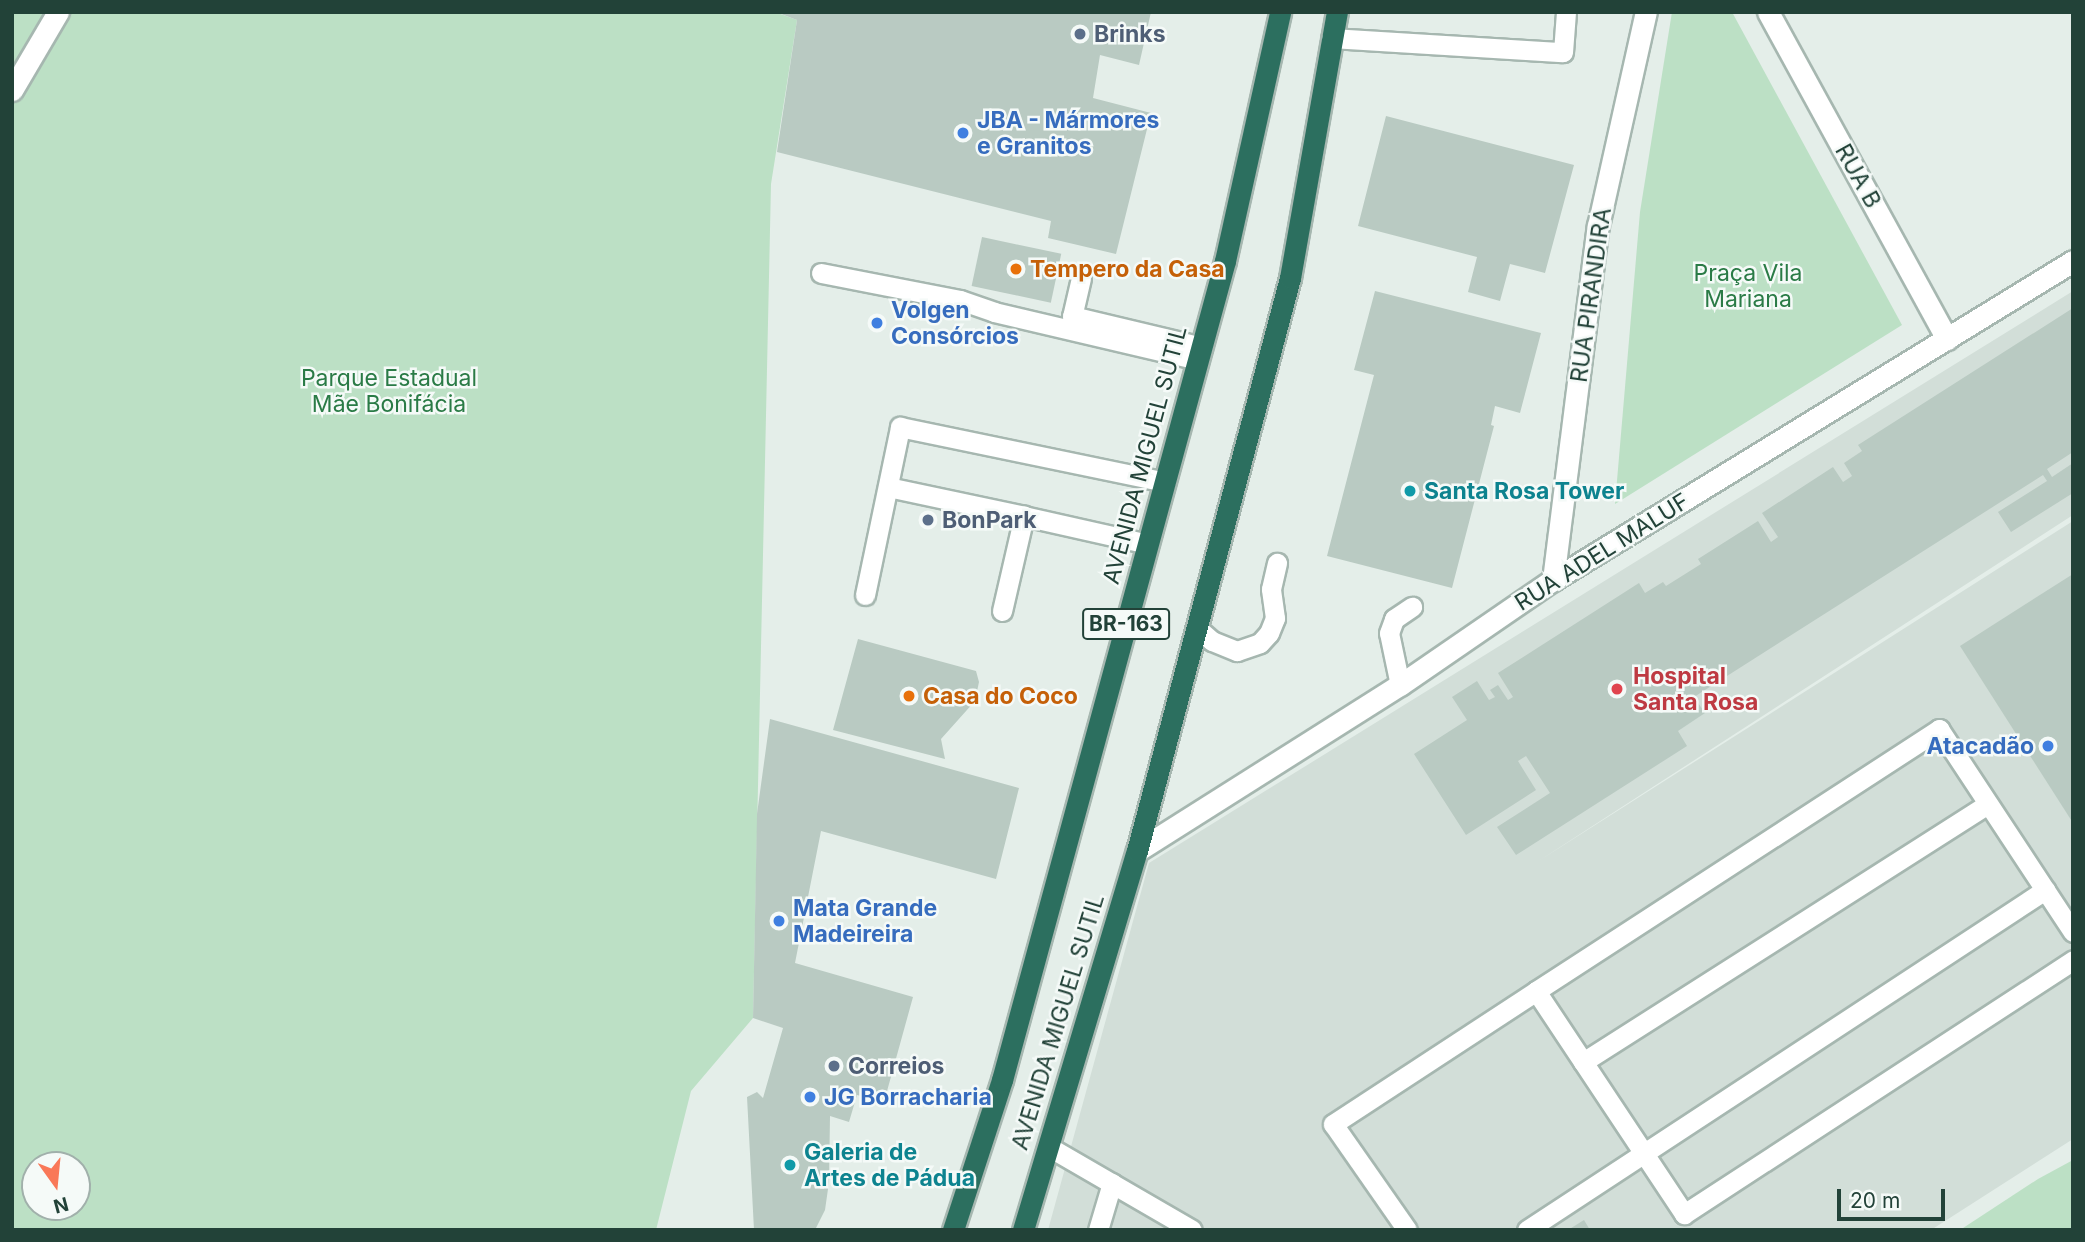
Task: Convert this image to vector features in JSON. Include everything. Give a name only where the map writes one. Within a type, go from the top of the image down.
[{"type":"highway","name":"AVENIDA MIGUEL SUTIL","points":[[953,1230],[1002,1080],[1225,261],[1280,12]]},
{"type":"highway","name":"AVENIDA MIGUEL SUTIL","points":[[1023,1230],[1137,851],[1290,278],[1337,12]]},
{"type":"street","points":[[12,90],[58,12]]},
{"type":"street","name":"RUA PIRANDIRA","points":[[1553,580],[1598,226],[1646,12]]},
{"type":"street","name":"RUA B","points":[[1768,12],[1947,340]]},
{"type":"street","name":"RUA ADEL MALUF","points":[[1137,851],[1400,685],[1553,580],[2073,261]]},
{"type":"lane","points":[[1331,38],[1563,52],[1566,12]]},
{"type":"lane","points":[[821,273],[960,300],[995,312],[1200,354]]},
{"type":"lane","points":[[1081,278],[1072,316],[1200,354]]},
{"type":"lane","points":[[864,595],[900,427],[1165,482]]},
{"type":"lane","points":[[888,487],[1148,544]]},
{"type":"lane","points":[[1002,611],[1024,516]]},
{"type":"lane","points":[[1197,628],[1212,641],[1237,651],[1260,643],[1269,633],[1275,618],[1271,589],[1277,563]]},
{"type":"lane","points":[[1400,685],[1389,633],[1394,619],[1412,607]]},
{"type":"lane","points":[[1407,1230],[1333,1124],[1939,729],[2073,932]]},
{"type":"lane","points":[[1583,1062],[1988,804]]},
{"type":"lane","points":[[1527,1230],[2045,890]]},
{"type":"lane","points":[[1536,991],[1684,1214],[2073,960]]},
{"type":"lane","points":[[1049,1147],[1192,1230]]},
{"type":"lane","points":[[1098,1230],[1112,1183]]},
{"type":"shaded area","points":[[2073,291],[2073,515],[1537,862],[2073,521],[2073,1139],[1931,1230],[1048,1230],[1149,863]]},
{"type":"green space","name":"Parque Estadual Mãe Bonifácia","points":[[12,12],[775,12],[797,20],[771,184],[753,1018],[691,1091],[656,1230],[12,1230]]},
{"type":"green space","name":"Praça Vila Mariana","points":[[1672,12],[1732,12],[1902,325],[1615,504],[1640,212]]},
{"type":"green space","points":[[2073,1160],[2073,1230],[1960,1230],[2038,1179]]},
{"type":"building","name":"JBA - Mármores e Granitos","points":[[776,12],[1151,12],[1139,65],[1100,55],[1093,98],[1151,113],[1116,254],[1048,238],[1051,221],[777,152],[797,20]]},
{"type":"building","points":[[1386,116],[1574,165],[1545,273],[1510,264],[1500,301],[1468,292],[1477,257],[1358,226]]},
{"type":"building","name":"Tempero da Casa","points":[[982,237],[1061,254],[1051,303],[972,286]]},
{"type":"building","name":"Santa Rosa Tower","points":[[1375,291],[1541,333],[1520,413],[1495,406],[1491,425],[1494,426],[1452,588],[1327,556],[1374,375],[1354,370]]},
{"type":"building","points":[[2073,308],[2073,452],[2047,469],[2052,477],[2073,463],[2073,493],[2011,532],[1998,512],[2047,481],[2043,475],[1694,697],[1705,713],[1678,731],[1687,746],[1516,855],[1497,827],[1550,793],[1526,756],[1518,761],[1536,790],[1466,835],[1414,754],[1467,720],[1452,697],[1477,681],[1489,700],[1495,697],[1490,690],[1498,685],[1508,700],[1513,697],[1498,673],[1639,583],[1645,593],[1663,582],[1666,586],[1701,564],[1698,559],[1758,521],[1771,542],[1778,537],[1762,513],[1833,467],[1843,482],[1852,476],[1844,463],[1862,451],[1858,445]]},
{"type":"building","name":"Atacadão","points":[[2073,574],[2073,823],[1960,646]]},
{"type":"building","name":"Casa do Coco","points":[[858,639],[976,671],[979,682],[975,701],[941,739],[945,759],[833,730]]},
{"type":"building","name":"Mata Grande Madeireira","points":[[770,719],[1019,788],[996,879],[821,831],[795,963],[913,997],[884,1102],[857,1095],[849,1122],[830,1116],[829,1182],[825,1210],[815,1230],[754,1230],[747,1097],[757,1092],[763,1098],[783,1028],[753,1018],[757,814]]},
{"type":"building","points":[[1584,1220],[1590,1230],[1568,1230]]},
{"type":"place","name":"Brinks","points":[[1080,34]]},
{"type":"place","name":"JBA - Mármores e Granitos","points":[[963,133]]},
{"type":"place","name":"Tempero da Casa","points":[[1016,269]]},
{"type":"place","name":"Volgen Consórcios","points":[[877,323]]},
{"type":"place","name":"Santa Rosa Tower","points":[[1410,491]]},
{"type":"place","name":"BonPark","points":[[928,520]]},
{"type":"place","name":"Hospital Santa Rosa","points":[[1617,689]]},
{"type":"place","name":"Casa do Coco","points":[[909,696]]},
{"type":"place","name":"Atacadão","points":[[2048,746]]},
{"type":"place","name":"Mata Grande Madeireira","points":[[779,921]]},
{"type":"place","name":"Correios","points":[[834,1066]]},
{"type":"place","name":"JG Borracharia","points":[[810,1097]]},
{"type":"place","name":"Galeria de Artes de Pádua","points":[[790,1165]]}]
